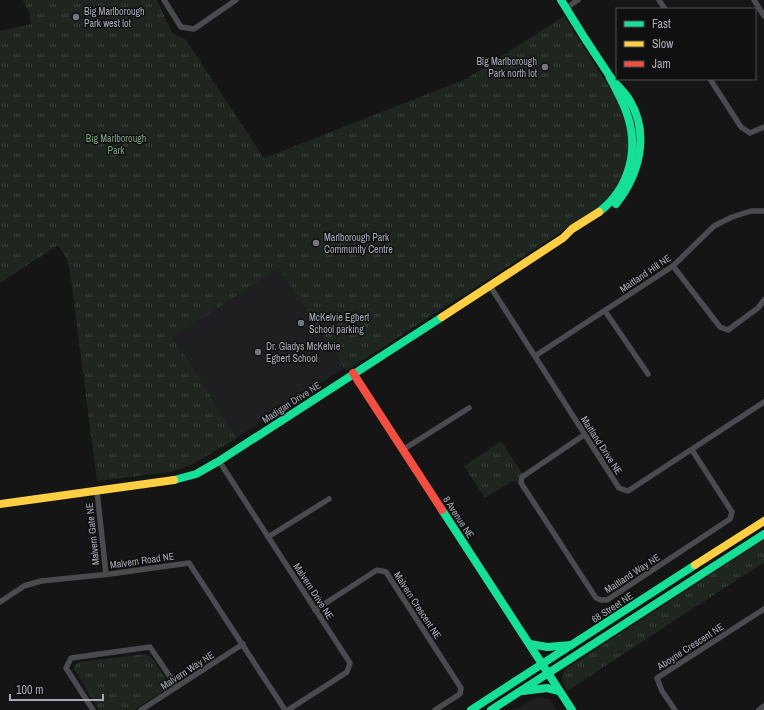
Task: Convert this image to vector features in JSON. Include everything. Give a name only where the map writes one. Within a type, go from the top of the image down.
[{"type":"street","points":[[164,0],[180,27],[194,29],[236,0]]},
{"type":"street","name":"Madigan Drive NE","points":[[0,504],[167,482],[196,474],[219,461],[563,238],[572,235],[617,203],[630,184],[639,160],[641,145],[639,127],[630,102],[610,78],[561,0]]},
{"type":"street","points":[[566,8],[578,0]]},
{"type":"street","points":[[754,0],[764,16]]},
{"type":"street","points":[[711,80],[741,127],[750,133],[764,127]]},
{"type":"street","name":"Maitland Hill NE","points":[[535,356],[673,266],[714,226],[732,217],[751,211],[764,211]]},
{"type":"street","points":[[673,266],[720,327],[724,329],[728,330],[734,326],[758,308],[764,300]]},
{"type":"street","name":"Maitland Drive NE","points":[[490,286],[618,488],[628,491],[763,404]]},
{"type":"street","points":[[605,311],[648,374]]},
{"type":"street","name":"8 Avenue NE","points":[[353,373],[404,449],[572,710]]},
{"type":"street","points":[[404,449],[469,408]]},
{"type":"street","name":"Maitland Way NE","points":[[584,435],[522,477],[521,483],[596,598],[601,600],[607,600],[730,518],[732,512],[692,450]]},
{"type":"street","name":"Malvern Drive NE","points":[[219,461],[350,663],[348,672],[286,710]]},
{"type":"street","name":"Malvern Gate NE","points":[[97,491],[106,574]]},
{"type":"street","points":[[268,537],[328,499]]},
{"type":"street","name":"68 Street NE","points":[[471,710],[764,521]]},
{"type":"street","name":"68 Street NE","points":[[491,710],[764,534]]},
{"type":"street","name":"Malvern Road NE","points":[[0,602],[24,586],[41,581],[189,563],[286,710]]},
{"type":"street","name":"Malvern Crescent NE","points":[[315,610],[377,570],[386,572],[461,688],[460,694],[435,710]]},
{"type":"street","name":"Aboyne Crescent NE","points":[[675,710],[662,691],[657,678],[764,609]]},
{"type":"street","name":"Malvern Way NE","points":[[141,710],[243,644]]},
{"type":"street","points":[[530,644],[547,647],[572,644]]},
{"type":"street","points":[[93,710],[66,668],[71,658],[150,647],[177,687]]},
{"type":"street","points":[[520,692],[547,688],[559,691]]},
{"type":"street","points":[[759,710],[764,706]]},
{"type":"shaded area","name":"Dr. Gladys McKelvie Egbert School","points":[[279,267],[344,368],[237,438],[173,337]]},
{"type":"shaded area","points":[[538,697],[549,699],[557,710],[513,710]]},
{"type":"green space","name":"Big Marlborough Park","points":[[23,0],[157,0],[172,33],[186,40],[264,158],[466,79],[564,16],[623,109],[628,121],[631,147],[625,176],[610,198],[598,208],[346,371],[279,268],[173,337],[237,438],[191,465],[170,472],[97,481],[71,279],[67,259],[58,245],[0,283],[0,31],[31,24],[29,12]]},
{"type":"green space","points":[[501,441],[524,476],[521,483],[513,481],[485,498],[464,466]]},
{"type":"green space","points":[[764,540],[764,562],[567,691],[562,676],[567,668]]},
{"type":"green space","points":[[144,654],[149,655],[152,658],[167,681],[167,686],[163,691],[134,710],[99,710],[74,669],[75,665],[80,662]]},
{"type":"traffic: fast","points":[[561,0],[609,75],[630,101],[636,114],[640,141],[636,168],[624,193],[616,204]]},
{"type":"traffic: fast","points":[[599,212],[610,202],[625,179],[632,153],[632,139],[626,111],[610,78]]},
{"type":"traffic: fast","points":[[174,480],[196,474],[219,461],[442,317]]},
{"type":"traffic: fast","points":[[442,510],[572,710]]},
{"type":"traffic: fast","points":[[491,710],[764,534]]},
{"type":"traffic: fast","points":[[471,710],[695,565]]},
{"type":"traffic: fast","points":[[530,644],[547,647],[571,645]]},
{"type":"traffic: fast","points":[[523,691],[547,688],[559,691]]},
{"type":"traffic: slow","points":[[442,317],[563,238],[572,229],[599,212]]},
{"type":"traffic: slow","points":[[0,504],[174,480]]},
{"type":"traffic: slow","points":[[695,565],[764,521]]},
{"type":"traffic: jam","points":[[353,373],[442,510]]},
{"type":"place","name":"Big Marlborough Park west lot","points":[[76,17]]},
{"type":"place","name":"Big Marlborough Park north lot","points":[[545,67]]},
{"type":"place","name":"Marlborough Park Community Centre","points":[[316,243]]},
{"type":"place","name":"McKelvie Egbert School parking","points":[[301,323]]},
{"type":"place","name":"Dr. Gladys McKelvie Egbert School","points":[[258,352]]}]
